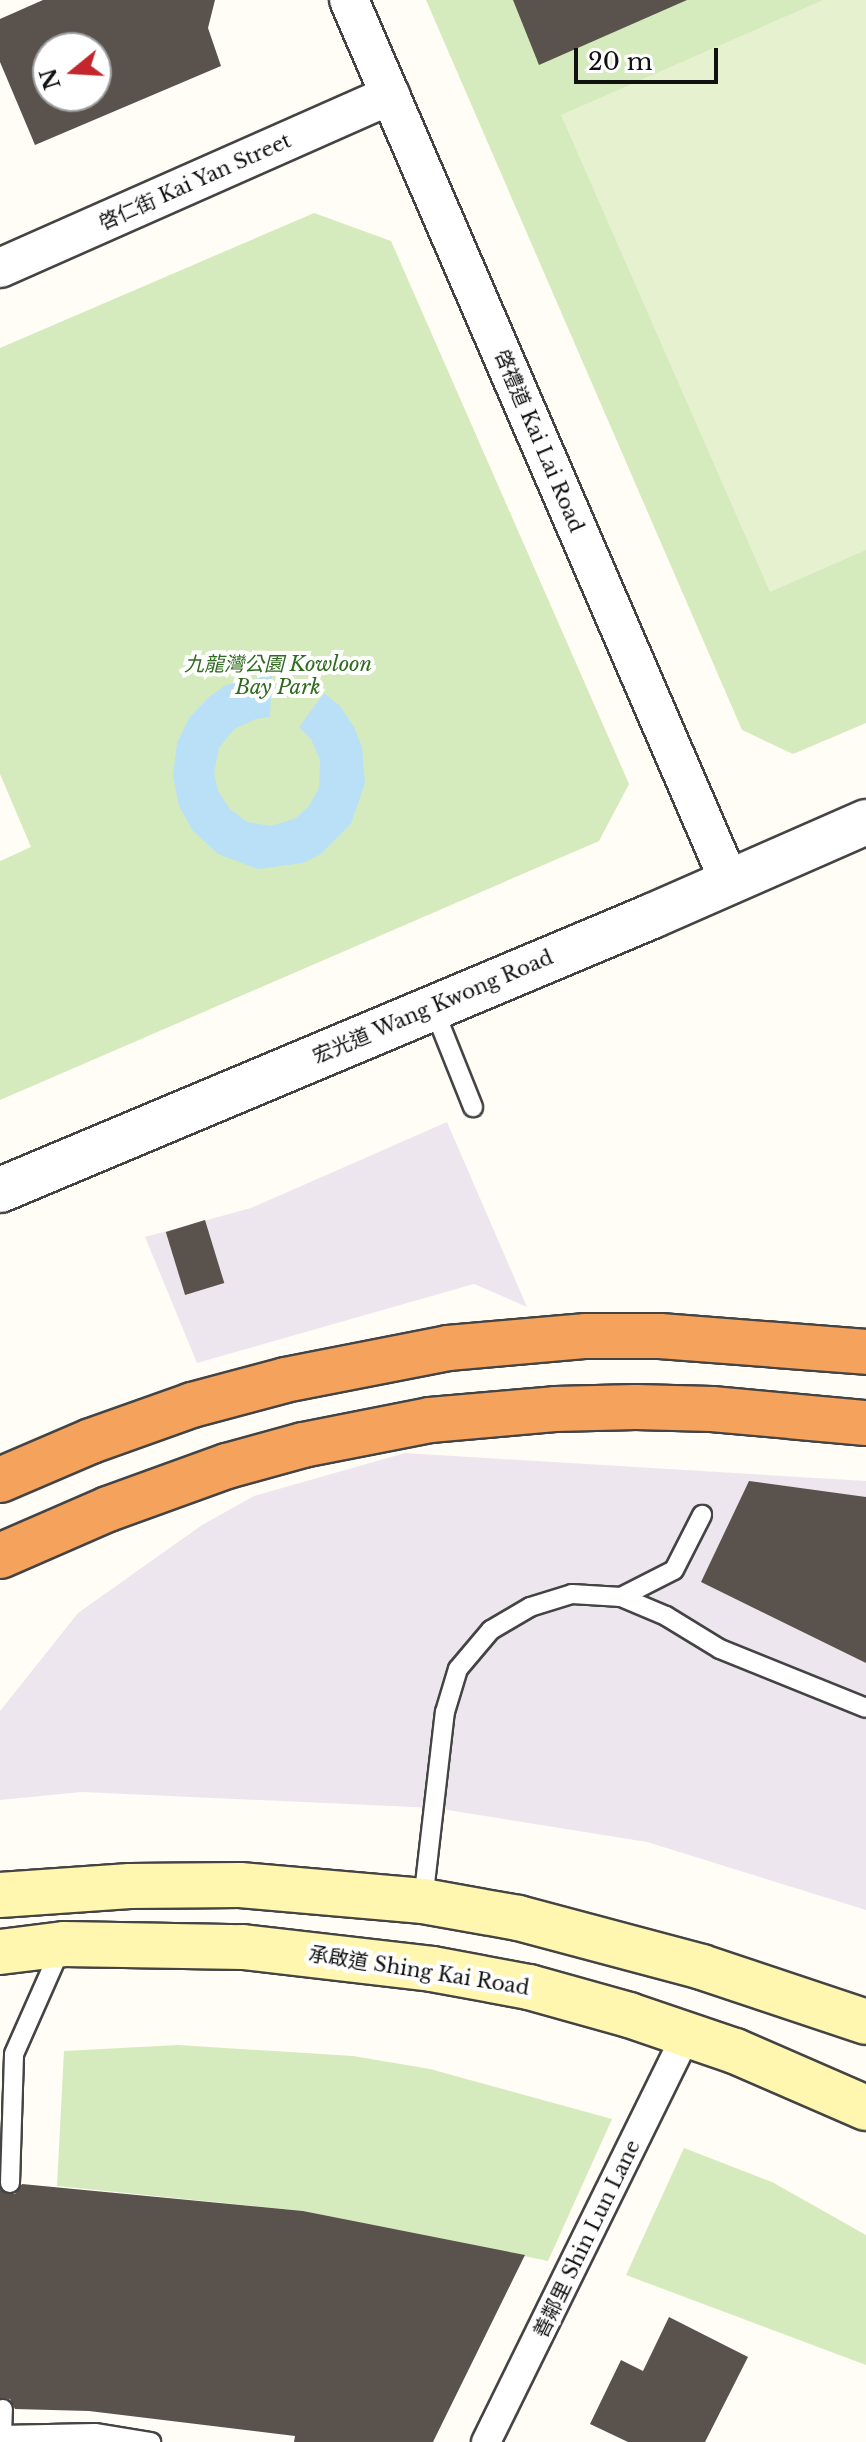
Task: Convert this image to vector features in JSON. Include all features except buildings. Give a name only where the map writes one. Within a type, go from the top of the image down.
[{"type":"highway","points":[[0,1480],[91,1441],[192,1405],[285,1380],[448,1348],[586,1336],[660,1336],[866,1352]]},
{"type":"highway","points":[[0,1556],[108,1509],[227,1466],[303,1445],[430,1420],[555,1409],[636,1407],[712,1409],[866,1423]]},
{"type":"main road","points":[[0,1895],[115,1886],[240,1885],[423,1901],[518,1918],[702,1967],[866,2022]]},
{"type":"main road","name":"承啟道 Shing Kai Road","points":[[0,1952],[64,1944],[243,1947],[432,1969],[529,1987],[687,2034],[735,2051],[866,2108]]},
{"type":"street","name":"啓禮道 Kai Lai Road","points":[[349,0],[730,883]]},
{"type":"street","name":"啓仁街 Kai Yan Street","points":[[0,268],[390,95]]},
{"type":"street","name":"宏光道 Wang Kwong Road","points":[[0,1190],[730,883],[866,822]]},
{"type":"street","name":"善鄰里 Shin Lun Lane","points":[[486,2442],[687,2034]]},
{"type":"lane","points":[[433,1007],[473,1107]]},
{"type":"lane","points":[[621,1597],[674,1570],[702,1515]]},
{"type":"lane","points":[[423,1901],[445,1712],[458,1669],[491,1630],[530,1607],[572,1594],[621,1597],[666,1616],[720,1649],[866,1708]]},
{"type":"lane","points":[[10,2183],[14,2054],[64,1944]]},
{"type":"lane","points":[[0,2040],[14,2054]]},
{"type":"lane","points":[[3,2409],[1,2435],[95,2433],[151,2442]]},
{"type":"shaded area","points":[[447,1122],[527,1307],[474,1284],[197,1363],[145,1237],[251,1208]]},
{"type":"shaded area","points":[[405,1453],[866,1481],[866,1910],[647,1842],[435,1808],[82,1792],[0,1800],[0,1711],[78,1613],[202,1525],[254,1496]]},
{"type":"green space","points":[[426,0],[866,0],[866,723],[793,754],[742,730]]},
{"type":"green space","points":[[823,0],[866,0],[866,550],[770,592],[561,115]]},
{"type":"green space","name":"九龍灣公園 Kowloon Bay Park","points":[[314,213],[391,241],[629,784],[599,841],[0,1100],[0,861],[31,847],[0,774],[0,348]]},
{"type":"green space","points":[[178,2045],[353,2056],[430,2069],[612,2119],[548,2261],[303,2211],[57,2186],[64,2051]]},
{"type":"green space","points":[[684,2148],[772,2182],[866,2235],[866,2365],[626,2275]]},
{"type":"water","points":[[272,675],[270,717],[256,719],[234,729],[219,748],[214,773],[218,791],[230,809],[247,822],[271,826],[296,818],[309,806],[319,788],[320,760],[311,739],[299,727],[324,693],[340,706],[354,727],[362,747],[365,783],[351,824],[321,854],[303,863],[258,869],[218,854],[193,831],[179,806],[173,776],[177,743],[189,718],[210,696],[226,685]]}]
